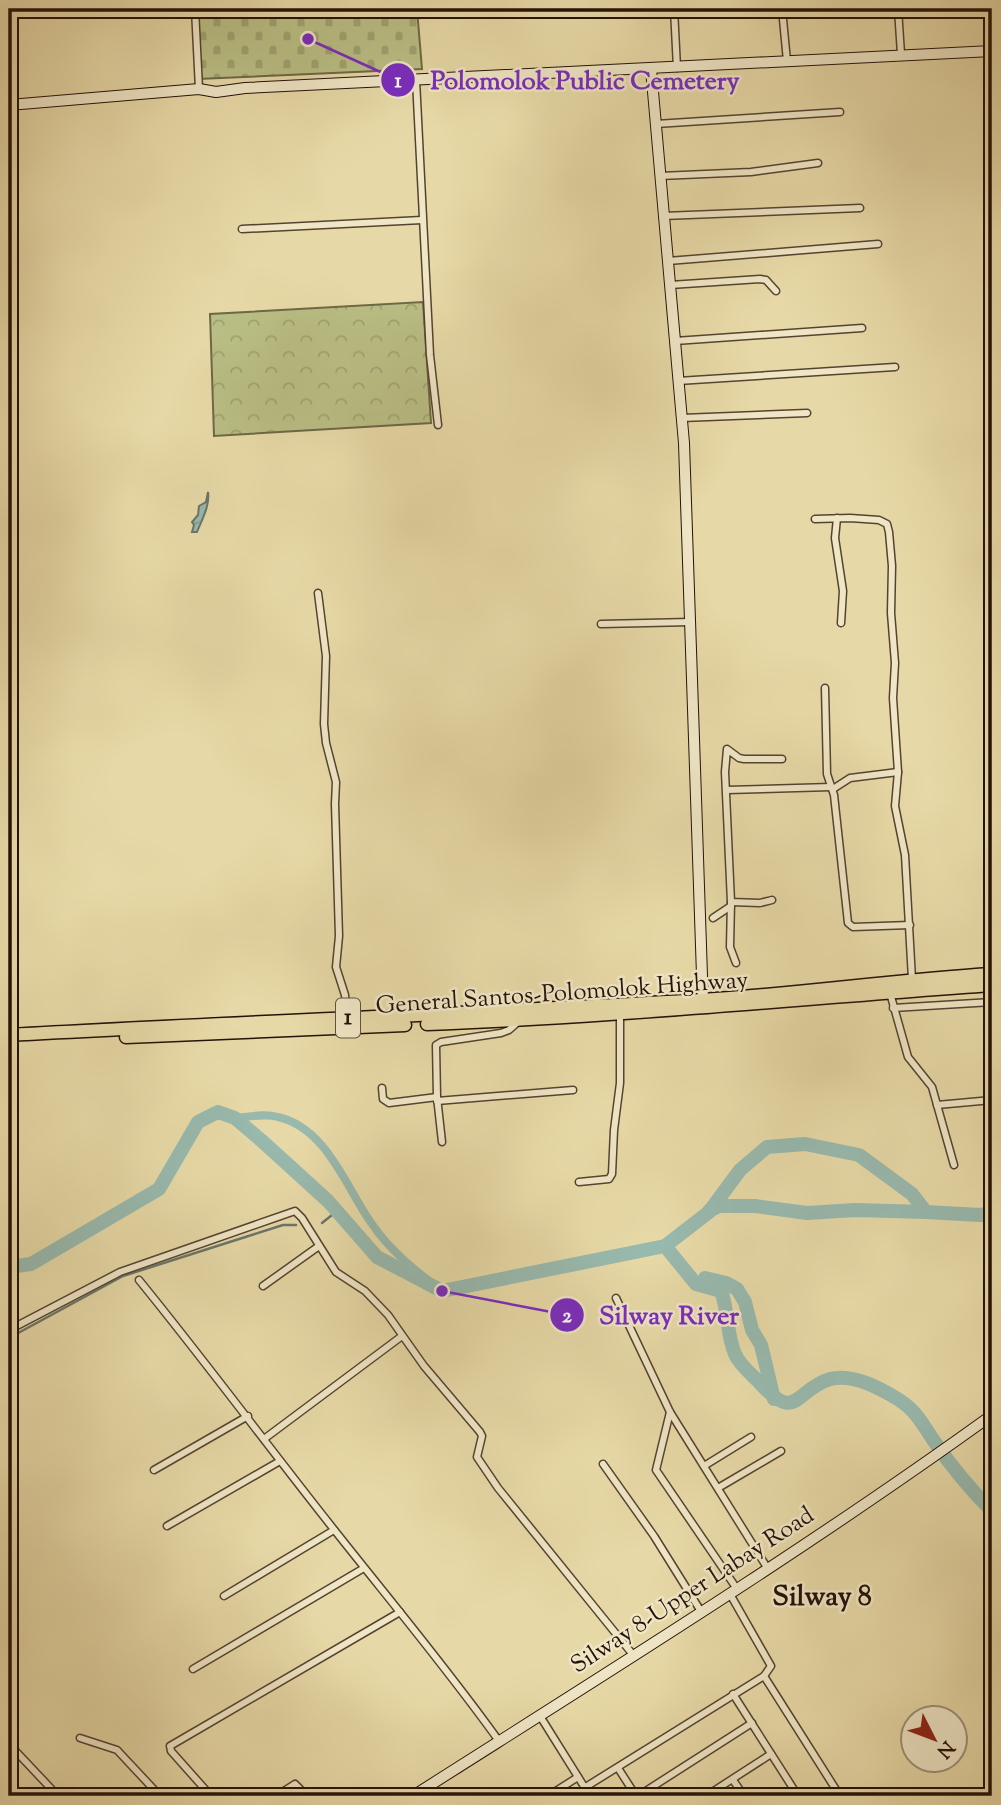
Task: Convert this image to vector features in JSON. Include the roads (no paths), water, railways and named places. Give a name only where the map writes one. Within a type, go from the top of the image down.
[{"type":"highway","name":"1","points":[[9,1035],[703,1004],[912,979],[992,974]]},
{"type":"highway","name":"General Santos-Polomolok Highway","points":[[9,1044],[519,1021],[703,1004],[992,985]]},
{"type":"street","points":[[195,9],[199,89]]},
{"type":"street","points":[[674,9],[677,68]]},
{"type":"street","points":[[782,9],[787,61]]},
{"type":"street","points":[[898,9],[901,54]]},
{"type":"street","points":[[9,105],[199,89],[216,92],[245,88],[992,51]]},
{"type":"street","points":[[651,69],[682,418],[703,1004]]},
{"type":"street","points":[[416,80],[430,355],[438,425]]},
{"type":"street","points":[[656,124],[840,112]]},
{"type":"street","points":[[660,176],[751,172],[818,163]]},
{"type":"street","points":[[663,216],[859,208]]},
{"type":"street","points":[[242,229],[422,220]]},
{"type":"street","points":[[668,261],[878,244]]},
{"type":"street","points":[[670,285],[760,279],[766,280],[776,291]]},
{"type":"street","points":[[675,341],[862,328]]},
{"type":"street","points":[[678,381],[895,367]]},
{"type":"street","points":[[682,418],[807,413]]},
{"type":"street","points":[[837,518],[835,538],[843,591],[841,622]]},
{"type":"street","points":[[815,519],[879,520],[887,524],[889,532],[895,663],[893,698],[898,772],[895,806],[905,855],[912,979]]},
{"type":"street","points":[[318,593],[326,656],[326,743],[336,782],[339,944],[336,967],[345,995],[347,1018]]},
{"type":"street","points":[[601,624],[691,622]]},
{"type":"street","points":[[825,688],[828,781],[832,788],[848,923],[853,927],[910,925]]},
{"type":"street","points":[[736,963],[730,947],[726,746],[739,758],[782,759]]},
{"type":"street","points":[[727,790],[832,788],[850,778],[898,772]]},
{"type":"street","points":[[713,918],[731,904],[772,900]]},
{"type":"street","points":[[890,991],[908,1057],[932,1087],[954,1165]]},
{"type":"street","points":[[893,1008],[992,1003]]},
{"type":"street","points":[[579,1182],[602,1182],[609,1180],[612,1174],[620,1083],[620,1013]]},
{"type":"street","points":[[442,1142],[437,1099],[436,1045],[506,1031],[519,1021]]},
{"type":"street","points":[[382,1088],[383,1099],[389,1103],[573,1090]]},
{"type":"street","points":[[937,1105],[992,1101]]},
{"type":"street","points":[[9,1330],[120,1272],[219,1239],[290,1211],[296,1212],[336,1272],[388,1315],[480,1432],[482,1436],[476,1455],[498,1488],[634,1656]]},
{"type":"street","points":[[263,1286],[319,1246]]},
{"type":"street","points":[[139,1280],[463,1690],[499,1741]]},
{"type":"street","points":[[616,1298],[670,1412],[768,1569]]},
{"type":"street","points":[[264,1439],[402,1336]]},
{"type":"street","points":[[584,1788],[764,1676],[772,1664],[734,1592],[656,1470],[670,1412]]},
{"type":"street","name":"Silway 8-Upper Labay Road","points":[[414,1796],[734,1592],[992,1415]]},
{"type":"street","points":[[154,1470],[248,1416]]},
{"type":"street","points":[[704,1466],[751,1437]]},
{"type":"street","points":[[718,1488],[781,1451]]},
{"type":"street","points":[[167,1526],[280,1461]]},
{"type":"street","points":[[603,1464],[702,1613]]},
{"type":"street","points":[[224,1596],[334,1530]]},
{"type":"street","points":[[192,1669],[364,1568]]},
{"type":"street","points":[[211,1796],[171,1751],[170,1746],[400,1612]]},
{"type":"street","points":[[764,1676],[840,1796]]},
{"type":"street","points":[[733,1694],[798,1796]]},
{"type":"street","points":[[540,1716],[590,1796]]},
{"type":"street","points":[[618,1768],[637,1796],[752,1723]]},
{"type":"street","points":[[80,1738],[117,1750],[160,1796]]},
{"type":"street","points":[[9,1744],[58,1796]]},
{"type":"street","points":[[706,1796],[771,1754]]},
{"type":"street","points":[[548,1796],[578,1777]]},
{"type":"street","points":[[733,1780],[744,1796]]},
{"type":"street","points":[[276,1796],[295,1784],[307,1796]]},
{"type":"water","points":[[208,492],[208,502],[197,532],[192,532],[192,522],[198,515],[199,506],[206,502]]},
{"type":"waterway","points":[[9,1267],[31,1264],[159,1189],[198,1122],[218,1112],[235,1118],[328,1201],[377,1257],[442,1291],[665,1246],[709,1212],[740,1170],[767,1147],[805,1144],[859,1155],[912,1194],[926,1212],[980,1215],[992,1213]]},
{"type":"waterway","points":[[235,1118],[273,1116],[295,1123],[310,1133],[334,1161],[379,1234],[404,1260],[442,1291]]},
{"type":"waterway","points":[[709,1211],[719,1206],[755,1206],[807,1213],[855,1210],[926,1212]]},
{"type":"waterway","points":[[322,1223],[337,1211]]},
{"type":"waterway","points":[[9,1338],[123,1276],[283,1225],[296,1225]]},
{"type":"waterway","points":[[665,1246],[696,1284],[721,1291],[735,1354],[771,1395],[789,1403],[818,1384],[837,1378],[861,1381],[884,1391],[916,1415],[954,1469],[992,1511]]},
{"type":"waterway","points":[[705,1278],[737,1289],[745,1302],[752,1330],[761,1345],[774,1399]]},
{"type":"place","name":"Polomolok Public Cemetery","points":[[308,39]]},
{"type":"place","name":"Silway River","points":[[442,1291]]},
{"type":"district","name":"Silway 8","points":[[822,1598]]}]
